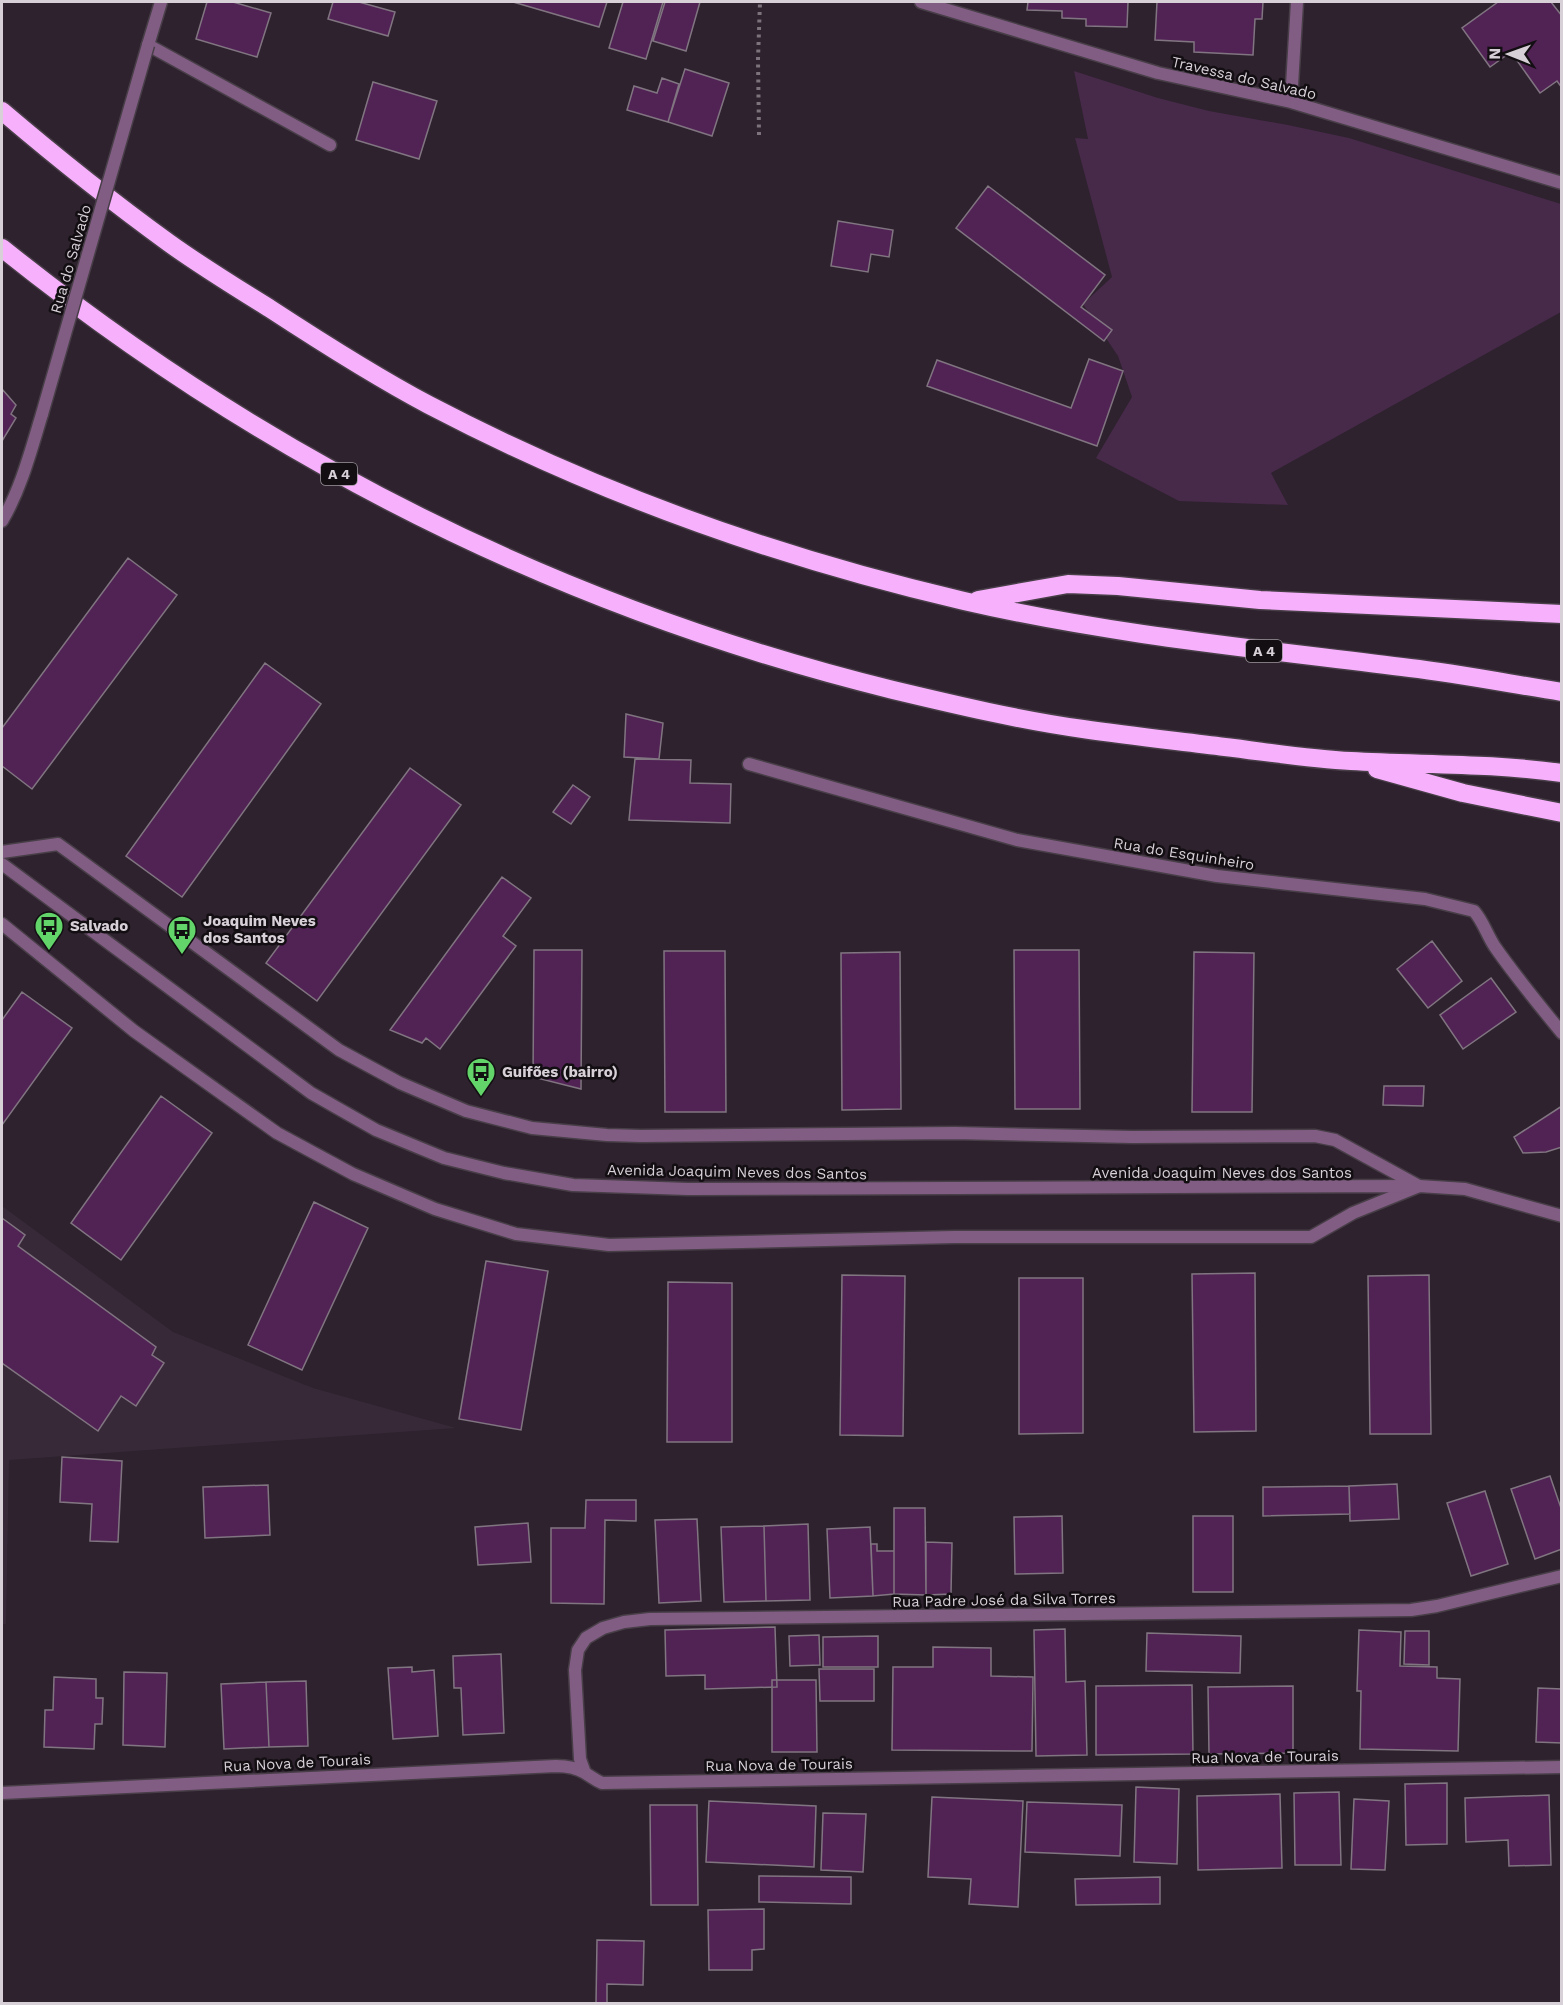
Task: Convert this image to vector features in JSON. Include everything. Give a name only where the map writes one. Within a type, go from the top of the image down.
[{"type":"highway","name":"A 4","points":[[2,111],[116,204],[173,246],[303,331],[427,404],[559,467],[693,520],[822,564],[967,602],[1128,633],[1415,669],[1562,692]]},
{"type":"highway","name":"A 4","points":[[2,248],[52,289],[153,362],[308,458],[401,507],[523,566],[646,615],[721,641],[844,677],[1013,717],[1080,728],[1350,761],[1459,764],[1562,772]]},
{"type":"highway","points":[[967,602],[1068,584],[1118,586],[1260,600],[1562,614]]},
{"type":"highway","points":[[1350,761],[1463,793],[1562,813]]},
{"type":"street","name":"Rua do Salvado","points":[[2,521],[27,462],[42,414],[161,2]]},
{"type":"street","name":"Travessa do Salvado","points":[[921,2],[1158,73],[1291,102],[1562,183]]},
{"type":"street","points":[[1291,102],[1297,2]]},
{"type":"street","points":[[148,45],[330,146]]},
{"type":"street","name":"Rua do Esquinheiro","points":[[749,764],[1017,840],[1217,876],[1425,899],[1474,910],[1492,944],[1562,1033]]},
{"type":"street","points":[[2,852],[58,844],[339,1050],[400,1083],[466,1111],[532,1128],[607,1136],[955,1133],[1132,1137],[1316,1136],[1335,1140],[1419,1186]]},
{"type":"street","name":"Avenida Joaquim Neves dos Santos","points":[[2,864],[311,1093],[376,1130],[435,1154],[504,1173],[573,1185],[688,1189],[1419,1186],[1465,1189],[1562,1216]]},
{"type":"street","points":[[2,924],[134,1031],[277,1133],[353,1174],[435,1209],[516,1234],[609,1245],[954,1237],[1311,1237],[1353,1213],[1419,1186]]},
{"type":"street","name":"Rua Padre José da Silva Torres","points":[[585,1773],[580,1759],[575,1670],[578,1650],[586,1638],[603,1628],[624,1622],[650,1619],[1411,1610],[1437,1606],[1562,1576]]},
{"type":"street","name":"Rua Nova de Tourais","points":[[2,1793],[556,1766],[568,1767],[585,1773],[593,1780],[602,1783],[1562,1767]]},
{"type":"path","points":[[759,135],[760,2]]},
{"type":"shaded area","points":[[1074,71],[1158,98],[1209,111],[1349,138],[1561,204],[1561,312],[1271,473],[1288,505],[1179,501],[1096,458],[1132,397],[1118,356],[1083,304],[1112,277],[1075,138],[1088,139]]},
{"type":"shaded area","points":[[2,1206],[173,1332],[313,1388],[456,1428],[9,1460],[6,1624],[2,1624]]},
{"type":"building","points":[[207,2],[233,2],[271,13],[257,57],[196,39]]},
{"type":"building","points":[[333,2],[359,2],[395,12],[388,36],[328,19]]},
{"type":"building","points":[[513,2],[607,2],[599,27]]},
{"type":"building","points":[[623,2],[663,2],[646,59],[609,48]]},
{"type":"building","points":[[665,2],[700,2],[686,51],[653,41]]},
{"type":"building","points":[[1028,2],[1128,2],[1127,27],[1086,26],[1086,19],[1062,18],[1062,11],[1027,10]]},
{"type":"building","points":[[1157,2],[1263,2],[1262,19],[1255,19],[1253,55],[1194,52],[1194,42],[1155,40]]},
{"type":"building","points":[[1498,2],[1551,2],[1562,16],[1562,88],[1557,81],[1540,93],[1511,52],[1490,67],[1462,28]]},
{"type":"building","points":[[685,69],[729,83],[712,136],[668,122]]},
{"type":"building","points":[[662,78],[679,84],[668,122],[627,110],[634,86],[657,93]]},
{"type":"building","points":[[373,82],[437,101],[419,159],[356,140]]},
{"type":"building","points":[[988,186],[1105,275],[1081,307],[1112,330],[1104,341],[956,228]]},
{"type":"building","points":[[838,221],[893,230],[889,257],[871,254],[868,272],[831,266]]},
{"type":"building","points":[[1089,359],[1123,371],[1097,446],[927,386],[937,360],[1071,408]]},
{"type":"building","points":[[2,389],[16,405],[11,414],[16,418],[2,441]]},
{"type":"building","points":[[128,558],[177,595],[32,789],[2,766],[2,728]]},
{"type":"building","points":[[265,663],[321,704],[182,897],[126,856]]},
{"type":"building","points":[[626,714],[663,723],[659,759],[624,757]]},
{"type":"building","points":[[635,759],[691,760],[690,783],[731,784],[730,823],[629,820]]},
{"type":"building","points":[[410,768],[461,805],[317,1001],[266,963]]},
{"type":"building","points":[[573,785],[590,797],[571,824],[553,812]]},
{"type":"building","points":[[502,877],[531,898],[503,936],[516,946],[440,1049],[426,1038],[422,1043],[390,1030]]},
{"type":"building","points":[[1432,941],[1462,981],[1428,1008],[1397,969]]},
{"type":"building","points":[[534,950],[582,950],[581,1089],[533,1077]]},
{"type":"building","points":[[1014,950],[1079,950],[1080,1109],[1015,1109]]},
{"type":"building","points":[[664,951],[725,951],[726,1112],[665,1112]]},
{"type":"building","points":[[900,952],[901,1109],[842,1110],[841,953]]},
{"type":"building","points":[[1194,952],[1254,953],[1252,1112],[1192,1112]]},
{"type":"building","points":[[1491,978],[1516,1012],[1463,1049],[1440,1015]]},
{"type":"building","points":[[22,992],[72,1028],[2,1125],[2,1020]]},
{"type":"building","points":[[1384,1086],[1424,1086],[1423,1106],[1383,1105]]},
{"type":"building","points":[[161,1096],[212,1133],[121,1260],[71,1223]]},
{"type":"building","points":[[1562,1106],[1562,1147],[1546,1152],[1523,1153],[1514,1137]]},
{"type":"building","points":[[314,1202],[368,1228],[302,1370],[248,1345]]},
{"type":"building","points":[[2,1218],[25,1235],[18,1246],[156,1347],[152,1355],[164,1363],[136,1406],[121,1396],[98,1431],[2,1363]]},
{"type":"building","points":[[486,1261],[548,1271],[521,1430],[459,1419]]},
{"type":"building","points":[[1255,1273],[1256,1431],[1194,1432],[1192,1274]]},
{"type":"building","points":[[842,1275],[905,1276],[903,1436],[840,1435]]},
{"type":"building","points":[[1429,1275],[1431,1434],[1370,1434],[1368,1276]]},
{"type":"building","points":[[1019,1278],[1083,1278],[1083,1433],[1019,1434]]},
{"type":"building","points":[[668,1282],[732,1283],[732,1442],[667,1442]]},
{"type":"building","points":[[62,1457],[122,1461],[118,1542],[90,1541],[92,1504],[60,1502]]},
{"type":"building","points":[[1550,1476],[1562,1511],[1562,1549],[1535,1559],[1511,1489]]},
{"type":"building","points":[[1397,1484],[1399,1519],[1350,1521],[1349,1486]]},
{"type":"building","points":[[268,1485],[270,1535],[205,1538],[203,1487]]},
{"type":"building","points":[[1349,1486],[1350,1514],[1263,1516],[1263,1487]]},
{"type":"building","points":[[1485,1491],[1508,1564],[1471,1576],[1447,1503]]},
{"type":"building","points":[[586,1500],[636,1500],[636,1521],[605,1520],[604,1604],[551,1603],[551,1528],[585,1528]]},
{"type":"building","points":[[894,1508],[925,1508],[926,1595],[894,1594]]},
{"type":"building","points":[[1062,1516],[1063,1573],[1015,1574],[1014,1517]]},
{"type":"building","points":[[1193,1516],[1233,1516],[1233,1592],[1193,1592]]},
{"type":"building","points":[[697,1519],[701,1601],[659,1603],[655,1520]]},
{"type":"building","points":[[528,1523],[531,1562],[478,1565],[475,1527]]},
{"type":"building","points":[[808,1524],[810,1600],[766,1601],[764,1526]]},
{"type":"building","points":[[764,1526],[766,1601],[724,1602],[721,1527]]},
{"type":"building","points":[[870,1527],[873,1596],[830,1598],[827,1529]]},
{"type":"building","points":[[926,1542],[952,1543],[951,1594],[926,1595]]},
{"type":"building","points":[[871,1544],[877,1544],[877,1551],[894,1551],[894,1594],[873,1596]]},
{"type":"building","points":[[775,1627],[777,1687],[705,1689],[705,1675],[666,1676],[665,1630]]},
{"type":"building","points":[[1065,1629],[1066,1682],[1085,1681],[1087,1755],[1036,1756],[1034,1630]]},
{"type":"building","points":[[1359,1630],[1401,1632],[1400,1666],[1437,1667],[1437,1678],[1460,1679],[1458,1751],[1360,1749],[1361,1691],[1357,1691]]},
{"type":"building","points":[[1405,1631],[1429,1631],[1429,1665],[1404,1664]]},
{"type":"building","points":[[1147,1633],[1241,1636],[1240,1673],[1146,1671]]},
{"type":"building","points":[[819,1635],[820,1665],[790,1666],[789,1636]]},
{"type":"building","points":[[878,1636],[878,1667],[823,1667],[823,1637]]},
{"type":"building","points":[[933,1647],[991,1648],[991,1676],[1033,1677],[1032,1751],[892,1750],[893,1667],[933,1667]]},
{"type":"building","points":[[501,1654],[504,1733],[463,1735],[461,1688],[454,1688],[453,1656]]},
{"type":"building","points":[[412,1667],[412,1672],[434,1670],[438,1736],[393,1739],[388,1668]]},
{"type":"building","points":[[819,1669],[874,1669],[874,1701],[820,1701]]},
{"type":"building","points":[[124,1672],[167,1673],[165,1747],[123,1745]]},
{"type":"building","points":[[54,1677],[96,1679],[96,1698],[103,1698],[102,1724],[95,1724],[94,1749],[44,1747],[45,1710],[53,1710]]},
{"type":"building","points":[[772,1680],[816,1680],[817,1752],[772,1752]]},
{"type":"building","points":[[306,1681],[308,1746],[269,1747],[266,1682]]},
{"type":"building","points":[[266,1682],[269,1747],[224,1749],[221,1684]]},
{"type":"building","points":[[1192,1685],[1193,1754],[1096,1755],[1096,1686]]},
{"type":"building","points":[[1293,1686],[1293,1753],[1209,1754],[1208,1687]]},
{"type":"building","points":[[1538,1688],[1562,1689],[1562,1743],[1536,1742]]},
{"type":"building","points":[[1447,1783],[1447,1844],[1406,1845],[1405,1784]]},
{"type":"building","points":[[1136,1787],[1179,1789],[1177,1864],[1134,1862]]},
{"type":"building","points":[[1339,1792],[1341,1865],[1295,1865],[1294,1793]]},
{"type":"building","points":[[1280,1794],[1282,1868],[1198,1870],[1197,1796]]},
{"type":"building","points":[[1549,1795],[1551,1865],[1509,1866],[1508,1840],[1466,1842],[1465,1798]]},
{"type":"building","points":[[932,1797],[1023,1801],[1018,1907],[969,1904],[971,1879],[928,1877]]},
{"type":"building","points":[[1354,1799],[1389,1801],[1385,1870],[1351,1869]]},
{"type":"building","points":[[709,1801],[816,1806],[814,1867],[706,1862]]},
{"type":"building","points":[[1027,1802],[1122,1805],[1120,1856],[1025,1852]]},
{"type":"building","points":[[650,1805],[697,1805],[698,1905],[651,1905]]},
{"type":"building","points":[[823,1813],[866,1814],[863,1872],[821,1870]]},
{"type":"building","points":[[759,1876],[851,1877],[851,1904],[759,1902]]},
{"type":"building","points":[[1160,1877],[1160,1904],[1076,1905],[1075,1879]]},
{"type":"building","points":[[764,1909],[764,1949],[752,1950],[752,1970],[709,1970],[708,1910]]},
{"type":"building","points":[[597,1940],[644,1941],[643,1985],[607,1984],[607,2004],[596,2004]]},
{"type":"place","name":"Salvado","points":[[49,952]]},
{"type":"place","name":"Joaquim Neves dos Santos","points":[[182,956]]},
{"type":"place","name":"Guifões (bairro)","points":[[481,1098]]}]
